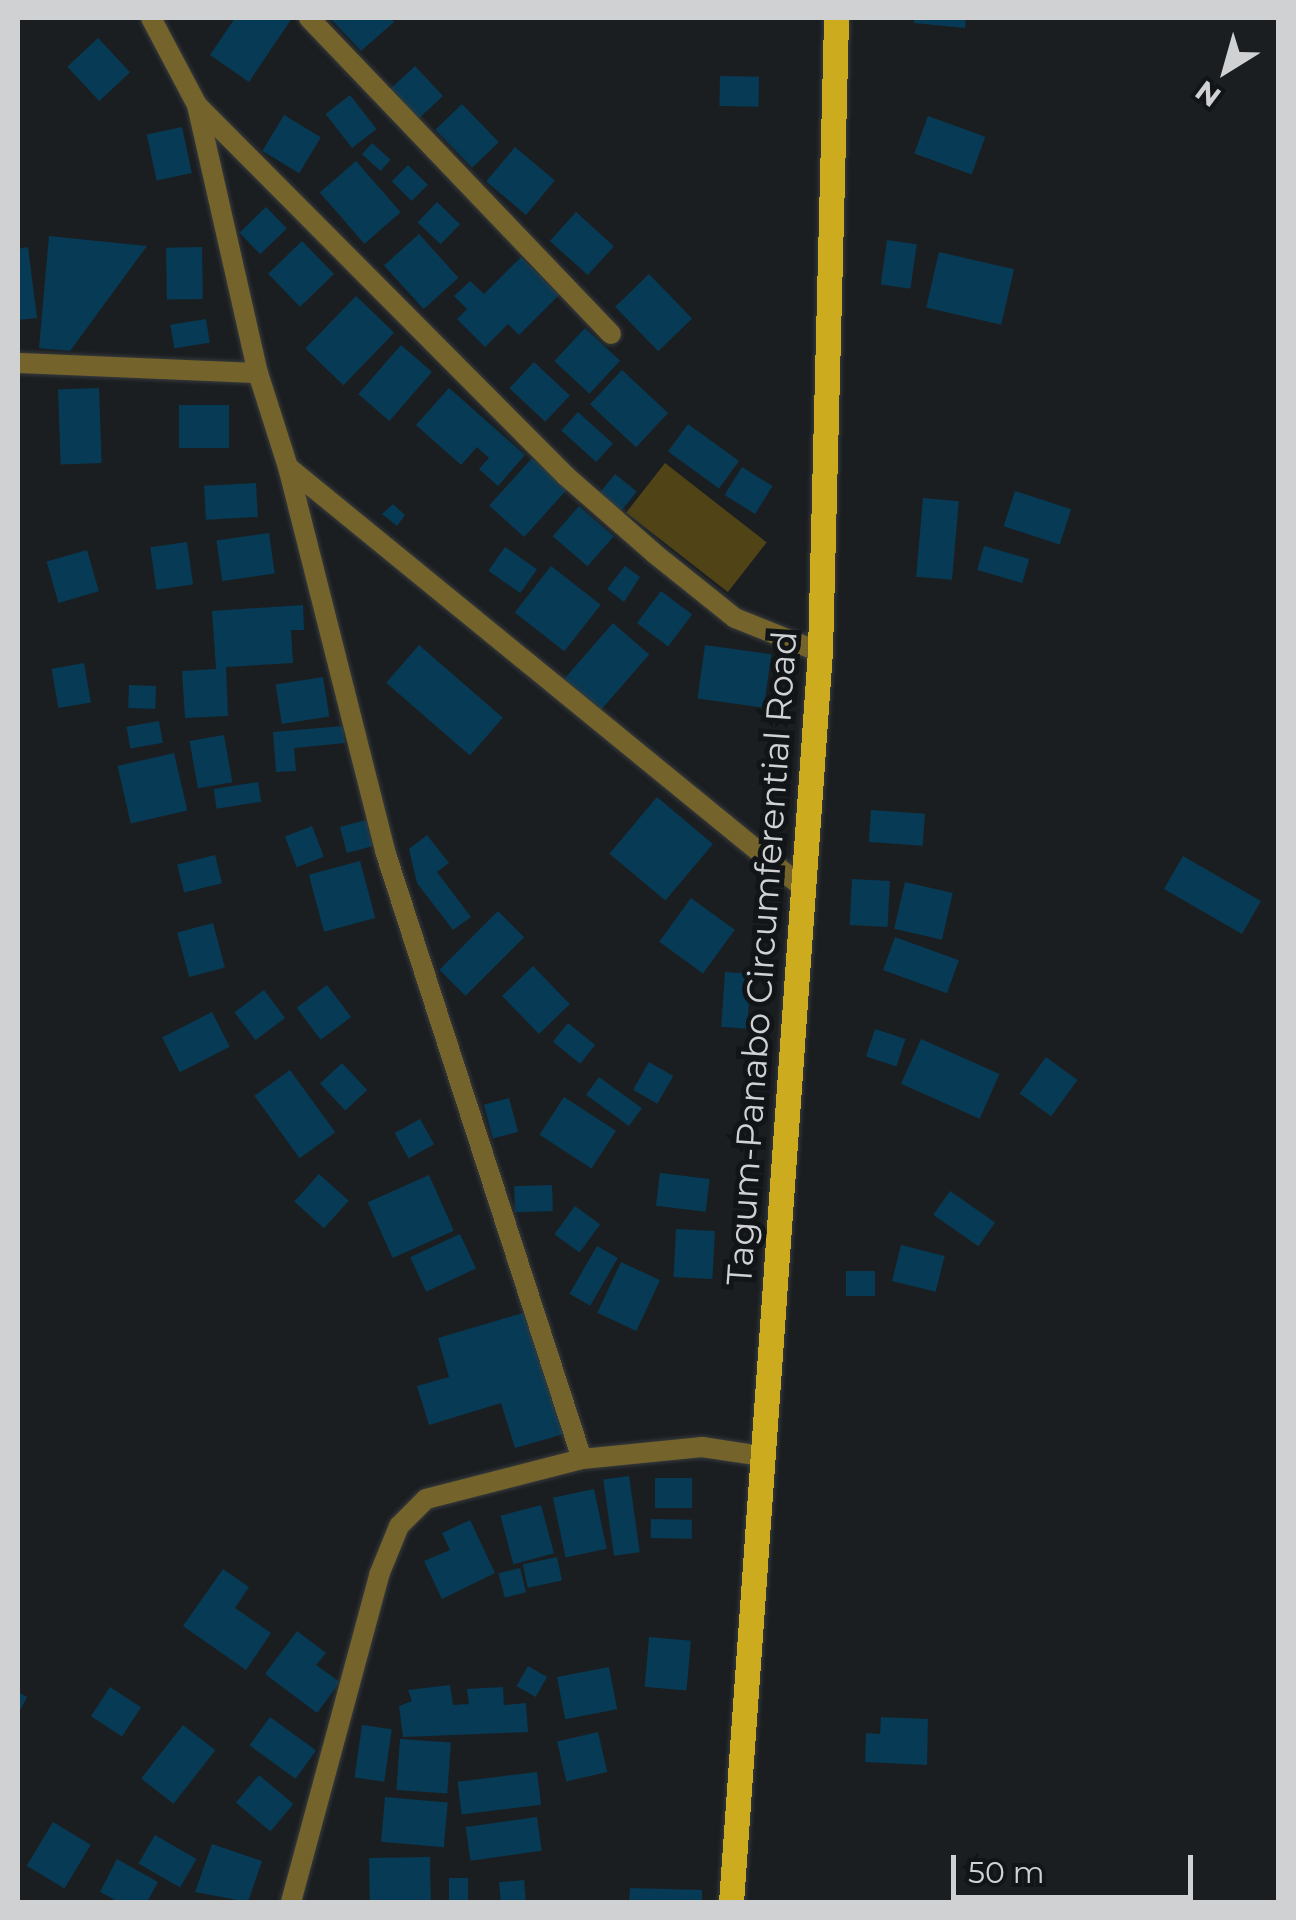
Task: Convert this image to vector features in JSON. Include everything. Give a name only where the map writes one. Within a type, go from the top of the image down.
[{"type":"main road","name":"Tagum-Panabo Circumferential Road","points":[[730,1902],[820,652],[836,18]]},
{"type":"street","points":[[151,18],[197,104],[258,373],[288,467],[385,851],[582,1459]]},
{"type":"street","points":[[309,18],[612,334]]},
{"type":"street","points":[[197,104],[566,476],[735,618],[820,652]]},
{"type":"street","points":[[18,363],[258,373]]},
{"type":"street","points":[[288,467],[801,886]]},
{"type":"street","points":[[291,1902],[379,1575],[399,1526],[426,1499],[582,1459],[702,1447],[762,1456]]},
{"type":"shaded area","points":[[665,463],[767,542],[728,592],[626,513]]},
{"type":"building","points":[[235,18],[292,18],[249,82],[210,55]]},
{"type":"building","points":[[330,18],[390,18],[394,22],[361,51]]},
{"type":"building","points":[[914,18],[966,18],[965,28],[914,23]]},
{"type":"building","points":[[98,38],[130,72],[99,101],[67,67]]},
{"type":"building","points":[[415,66],[443,96],[414,123],[386,93]]},
{"type":"building","points":[[720,76],[759,77],[758,107],[719,106]]},
{"type":"building","points":[[350,95],[376,129],[352,148],[326,114]]},
{"type":"building","points":[[462,104],[499,142],[472,168],[435,130]]},
{"type":"building","points":[[284,115],[321,137],[299,173],[262,151]]},
{"type":"building","points":[[928,116],[985,137],[972,174],[914,154]]},
{"type":"building","points":[[182,127],[192,173],[157,180],[147,134]]},
{"type":"building","points":[[372,143],[391,160],[381,171],[362,154]]},
{"type":"building","points":[[515,147],[555,180],[526,215],[486,181]]},
{"type":"building","points":[[356,161],[401,212],[364,244],[320,192]]},
{"type":"building","points":[[408,165],[428,185],[412,201],[392,181]]},
{"type":"building","points":[[437,202],[460,224],[441,244],[418,222]]},
{"type":"building","points":[[266,207],[287,229],[260,254],[239,233]]},
{"type":"building","points":[[576,212],[614,246],[588,275],[550,241]]},
{"type":"building","points":[[419,234],[458,278],[424,309],[384,265]]},
{"type":"building","points":[[49,236],[147,246],[70,351],[39,348]]},
{"type":"building","points":[[887,240],[917,244],[910,289],[881,285]]},
{"type":"building","points":[[302,241],[334,274],[300,307],[268,274]]},
{"type":"building","points":[[28,247],[37,318],[18,320],[18,249]]},
{"type":"building","points":[[202,247],[203,299],[167,300],[166,248]]},
{"type":"building","points":[[939,252],[1014,269],[1001,325],[926,308]]},
{"type":"building","points":[[521,257],[559,295],[519,335],[508,324],[485,347],[457,319],[467,309],[454,296],[470,281],[484,294]]},
{"type":"building","points":[[649,274],[692,319],[658,351],[615,307]]},
{"type":"building","points":[[356,296],[394,333],[343,385],[305,349]]},
{"type":"building","points":[[206,319],[210,343],[174,348],[170,325]]},
{"type":"building","points":[[585,328],[620,361],[589,394],[554,361]]},
{"type":"building","points":[[401,345],[432,372],[389,421],[358,394]]},
{"type":"building","points":[[534,362],[570,395],[545,422],[509,388]]},
{"type":"building","points":[[622,370],[668,413],[636,447],[590,404]]},
{"type":"building","points":[[99,388],[102,463],[61,464],[58,389]]},
{"type":"building","points":[[449,388],[525,455],[498,486],[479,469],[489,458],[477,447],[461,465],[416,425]]},
{"type":"building","points":[[179,405],[229,405],[229,448],[179,448]]},
{"type":"building","points":[[578,412],[613,443],[596,462],[561,431]]},
{"type":"building","points":[[688,424],[739,461],[719,489],[668,452]]},
{"type":"building","points":[[532,458],[567,489],[524,537],[489,506]]},
{"type":"building","points":[[742,467],[773,486],[755,514],[725,495]]},
{"type":"building","points":[[615,474],[637,492],[619,513],[597,496]]},
{"type":"building","points":[[256,483],[258,517],[206,520],[204,486]]},
{"type":"building","points":[[1015,491],[1071,509],[1060,544],[1004,526]]},
{"type":"building","points":[[923,498],[959,501],[952,580],[916,577]]},
{"type":"building","points":[[393,504],[405,515],[397,526],[382,514]]},
{"type":"building","points":[[579,506],[614,536],[587,566],[553,536]]},
{"type":"building","points":[[269,533],[275,574],[222,581],[217,540]]},
{"type":"building","points":[[187,542],[193,585],[156,590],[150,547]]},
{"type":"building","points":[[984,546],[1029,559],[1022,583],[977,570]]},
{"type":"building","points":[[505,547],[537,569],[520,593],[488,571]]},
{"type":"building","points":[[87,550],[99,591],[58,603],[47,562]]},
{"type":"building","points":[[551,566],[601,605],[564,651],[515,612]]},
{"type":"building","points":[[625,566],[640,577],[624,602],[607,589]]},
{"type":"building","points":[[661,591],[692,614],[668,646],[637,623]]},
{"type":"building","points":[[303,605],[304,630],[291,630],[293,663],[226,667],[228,716],[185,718],[182,671],[216,669],[212,611]]},
{"type":"building","points":[[613,623],[649,654],[597,714],[561,683]]},
{"type":"building","points":[[419,645],[503,718],[470,756],[386,683]]},
{"type":"building","points":[[705,645],[771,654],[764,708],[697,698]]},
{"type":"building","points":[[84,663],[91,702],[58,708],[52,669]]},
{"type":"building","points":[[323,677],[329,717],[282,724],[276,685]]},
{"type":"building","points":[[129,685],[156,686],[155,709],[128,708]]},
{"type":"building","points":[[159,721],[163,743],[130,748],[127,727]]},
{"type":"building","points":[[343,726],[345,743],[294,748],[296,771],[276,772],[273,732]]},
{"type":"building","points":[[224,735],[232,782],[198,788],[190,741]]},
{"type":"building","points":[[174,753],[187,810],[131,824],[117,766]]},
{"type":"building","points":[[258,782],[261,802],[217,809],[214,789]]},
{"type":"building","points":[[657,797],[713,844],[665,901],[609,854]]},
{"type":"building","points":[[871,810],[925,814],[923,846],[869,842]]},
{"type":"building","points":[[366,820],[373,846],[347,853],[340,827]]},
{"type":"building","points":[[312,826],[324,857],[297,867],[285,836]]},
{"type":"building","points":[[427,835],[449,863],[437,872],[471,917],[453,930],[417,883],[409,849]]},
{"type":"building","points":[[215,855],[222,883],[184,893],[177,864]]},
{"type":"building","points":[[1183,856],[1261,901],[1242,934],[1164,889]]},
{"type":"building","points":[[360,861],[375,918],[324,932],[309,875]]},
{"type":"building","points":[[852,879],[890,881],[888,927],[850,925]]},
{"type":"building","points":[[905,882],[953,893],[942,940],[894,929]]},
{"type":"building","points":[[691,898],[735,930],[703,973],[659,942]]},
{"type":"building","points":[[498,911],[524,937],[465,996],[439,970]]},
{"type":"building","points":[[213,923],[225,967],[189,977],[177,933]]},
{"type":"building","points":[[895,937],[959,960],[947,993],[883,970]]},
{"type":"building","points":[[533,966],[570,1004],[539,1034],[502,996]]},
{"type":"building","points":[[725,972],[751,974],[747,1029],[721,1027]]},
{"type":"building","points":[[327,985],[351,1017],[321,1040],[297,1008]]},
{"type":"building","points":[[264,990],[285,1018],[256,1040],[234,1012]]},
{"type":"building","points":[[212,1012],[230,1047],[180,1072],[162,1037]]},
{"type":"building","points":[[568,1023],[595,1045],[580,1064],[553,1042]]},
{"type":"building","points":[[875,1029],[905,1039],[896,1066],[866,1057]]},
{"type":"building","points":[[921,1039],[1000,1074],[980,1119],[901,1084]]},
{"type":"building","points":[[1046,1057],[1078,1080],[1051,1116],[1020,1093]]},
{"type":"building","points":[[649,1062],[673,1076],[657,1104],[633,1090]]},
{"type":"building","points":[[342,1063],[367,1090],[345,1111],[320,1083]]},
{"type":"building","points":[[290,1070],[335,1132],[300,1158],[254,1096]]},
{"type":"building","points":[[599,1077],[642,1108],[629,1126],[586,1095]]},
{"type":"building","points":[[564,1097],[616,1131],[591,1169],[539,1135]]},
{"type":"building","points":[[509,1098],[518,1132],[493,1139],[484,1105]]},
{"type":"building","points":[[420,1119],[434,1144],[409,1158],[395,1133]]},
{"type":"building","points":[[660,1173],[710,1179],[706,1212],[656,1206]]},
{"type":"building","points":[[319,1174],[349,1201],[324,1228],[294,1201]]},
{"type":"building","points":[[429,1175],[454,1231],[393,1258],[368,1202]]},
{"type":"building","points":[[552,1185],[553,1211],[515,1212],[514,1186]]},
{"type":"building","points":[[950,1191],[995,1223],[978,1246],[933,1215]]},
{"type":"building","points":[[575,1206],[600,1224],[580,1253],[554,1234]]},
{"type":"building","points":[[676,1229],[715,1231],[712,1279],[673,1277]]},
{"type":"building","points":[[460,1234],[476,1268],[426,1292],[410,1257]]},
{"type":"building","points":[[901,1245],[945,1256],[936,1292],[892,1281]]},
{"type":"building","points":[[597,1246],[618,1258],[590,1306],[570,1294]]},
{"type":"building","points":[[621,1262],[660,1280],[636,1331],[597,1313]]},
{"type":"building","points":[[846,1271],[875,1271],[875,1296],[846,1296]]},
{"type":"building","points":[[526,1312],[564,1434],[515,1448],[501,1403],[429,1425],[417,1386],[449,1377],[438,1338]]},
{"type":"building","points":[[629,1476],[640,1552],[614,1556],[603,1480]]},
{"type":"building","points":[[655,1478],[692,1478],[692,1508],[655,1508]]},
{"type":"building","points":[[594,1489],[607,1549],[566,1557],[553,1498]]},
{"type":"building","points":[[541,1505],[554,1553],[513,1564],[500,1516]]},
{"type":"building","points":[[651,1519],[692,1520],[692,1539],[651,1538]]},
{"type":"building","points":[[470,1520],[495,1573],[442,1599],[424,1561],[450,1550],[442,1533]]},
{"type":"building","points":[[557,1557],[562,1580],[528,1588],[523,1564]]},
{"type":"building","points":[[520,1568],[526,1592],[505,1598],[499,1573]]},
{"type":"building","points":[[223,1569],[249,1587],[235,1608],[271,1633],[246,1670],[183,1626]]},
{"type":"building","points":[[297,1631],[326,1653],[316,1665],[340,1682],[317,1713],[265,1674]]},
{"type":"building","points":[[649,1637],[691,1641],[686,1690],[645,1687]]},
{"type":"building","points":[[528,1666],[547,1677],[536,1697],[516,1686]]},
{"type":"building","points":[[609,1667],[617,1709],[565,1719],[557,1677]]},
{"type":"building","points":[[450,1685],[453,1705],[469,1704],[467,1689],[503,1687],[504,1705],[526,1703],[528,1732],[403,1737],[399,1706],[412,1701],[408,1690]]},
{"type":"building","points":[[110,1687],[141,1707],[122,1737],[91,1716]]},
{"type":"building","points":[[18,1692],[27,1697],[18,1714]]},
{"type":"building","points":[[270,1717],[316,1751],[296,1779],[249,1745]]},
{"type":"building","points":[[881,1717],[928,1719],[927,1765],[865,1762],[866,1733],[880,1734]]},
{"type":"building","points":[[183,1725],[215,1750],[173,1804],[141,1779]]},
{"type":"building","points":[[362,1725],[392,1729],[384,1782],[355,1777]]},
{"type":"building","points":[[598,1732],[607,1772],[566,1781],[557,1741]]},
{"type":"building","points":[[400,1739],[451,1743],[447,1793],[396,1790]]},
{"type":"building","points":[[537,1772],[541,1805],[462,1815],[458,1782]]},
{"type":"building","points":[[259,1775],[293,1804],[270,1832],[236,1803]]},
{"type":"building","points":[[385,1797],[448,1802],[444,1847],[381,1842]]},
{"type":"building","points":[[537,1817],[542,1851],[470,1861],[466,1827]]},
{"type":"building","points":[[53,1822],[91,1845],[64,1888],[27,1866]]},
{"type":"building","points":[[155,1835],[197,1859],[180,1888],[138,1864]]},
{"type":"building","points":[[212,1844],[262,1861],[248,1902],[195,1892]]},
{"type":"building","points":[[430,1857],[431,1902],[370,1902],[369,1858]]},
{"type":"building","points":[[117,1859],[158,1882],[147,1902],[119,1902],[100,1892]]},
{"type":"building","points":[[449,1878],[468,1878],[468,1902],[449,1902]]},
{"type":"building","points":[[524,1880],[526,1902],[501,1902],[499,1882]]},
{"type":"building","points":[[630,1888],[702,1890],[702,1902],[629,1902]]}]
